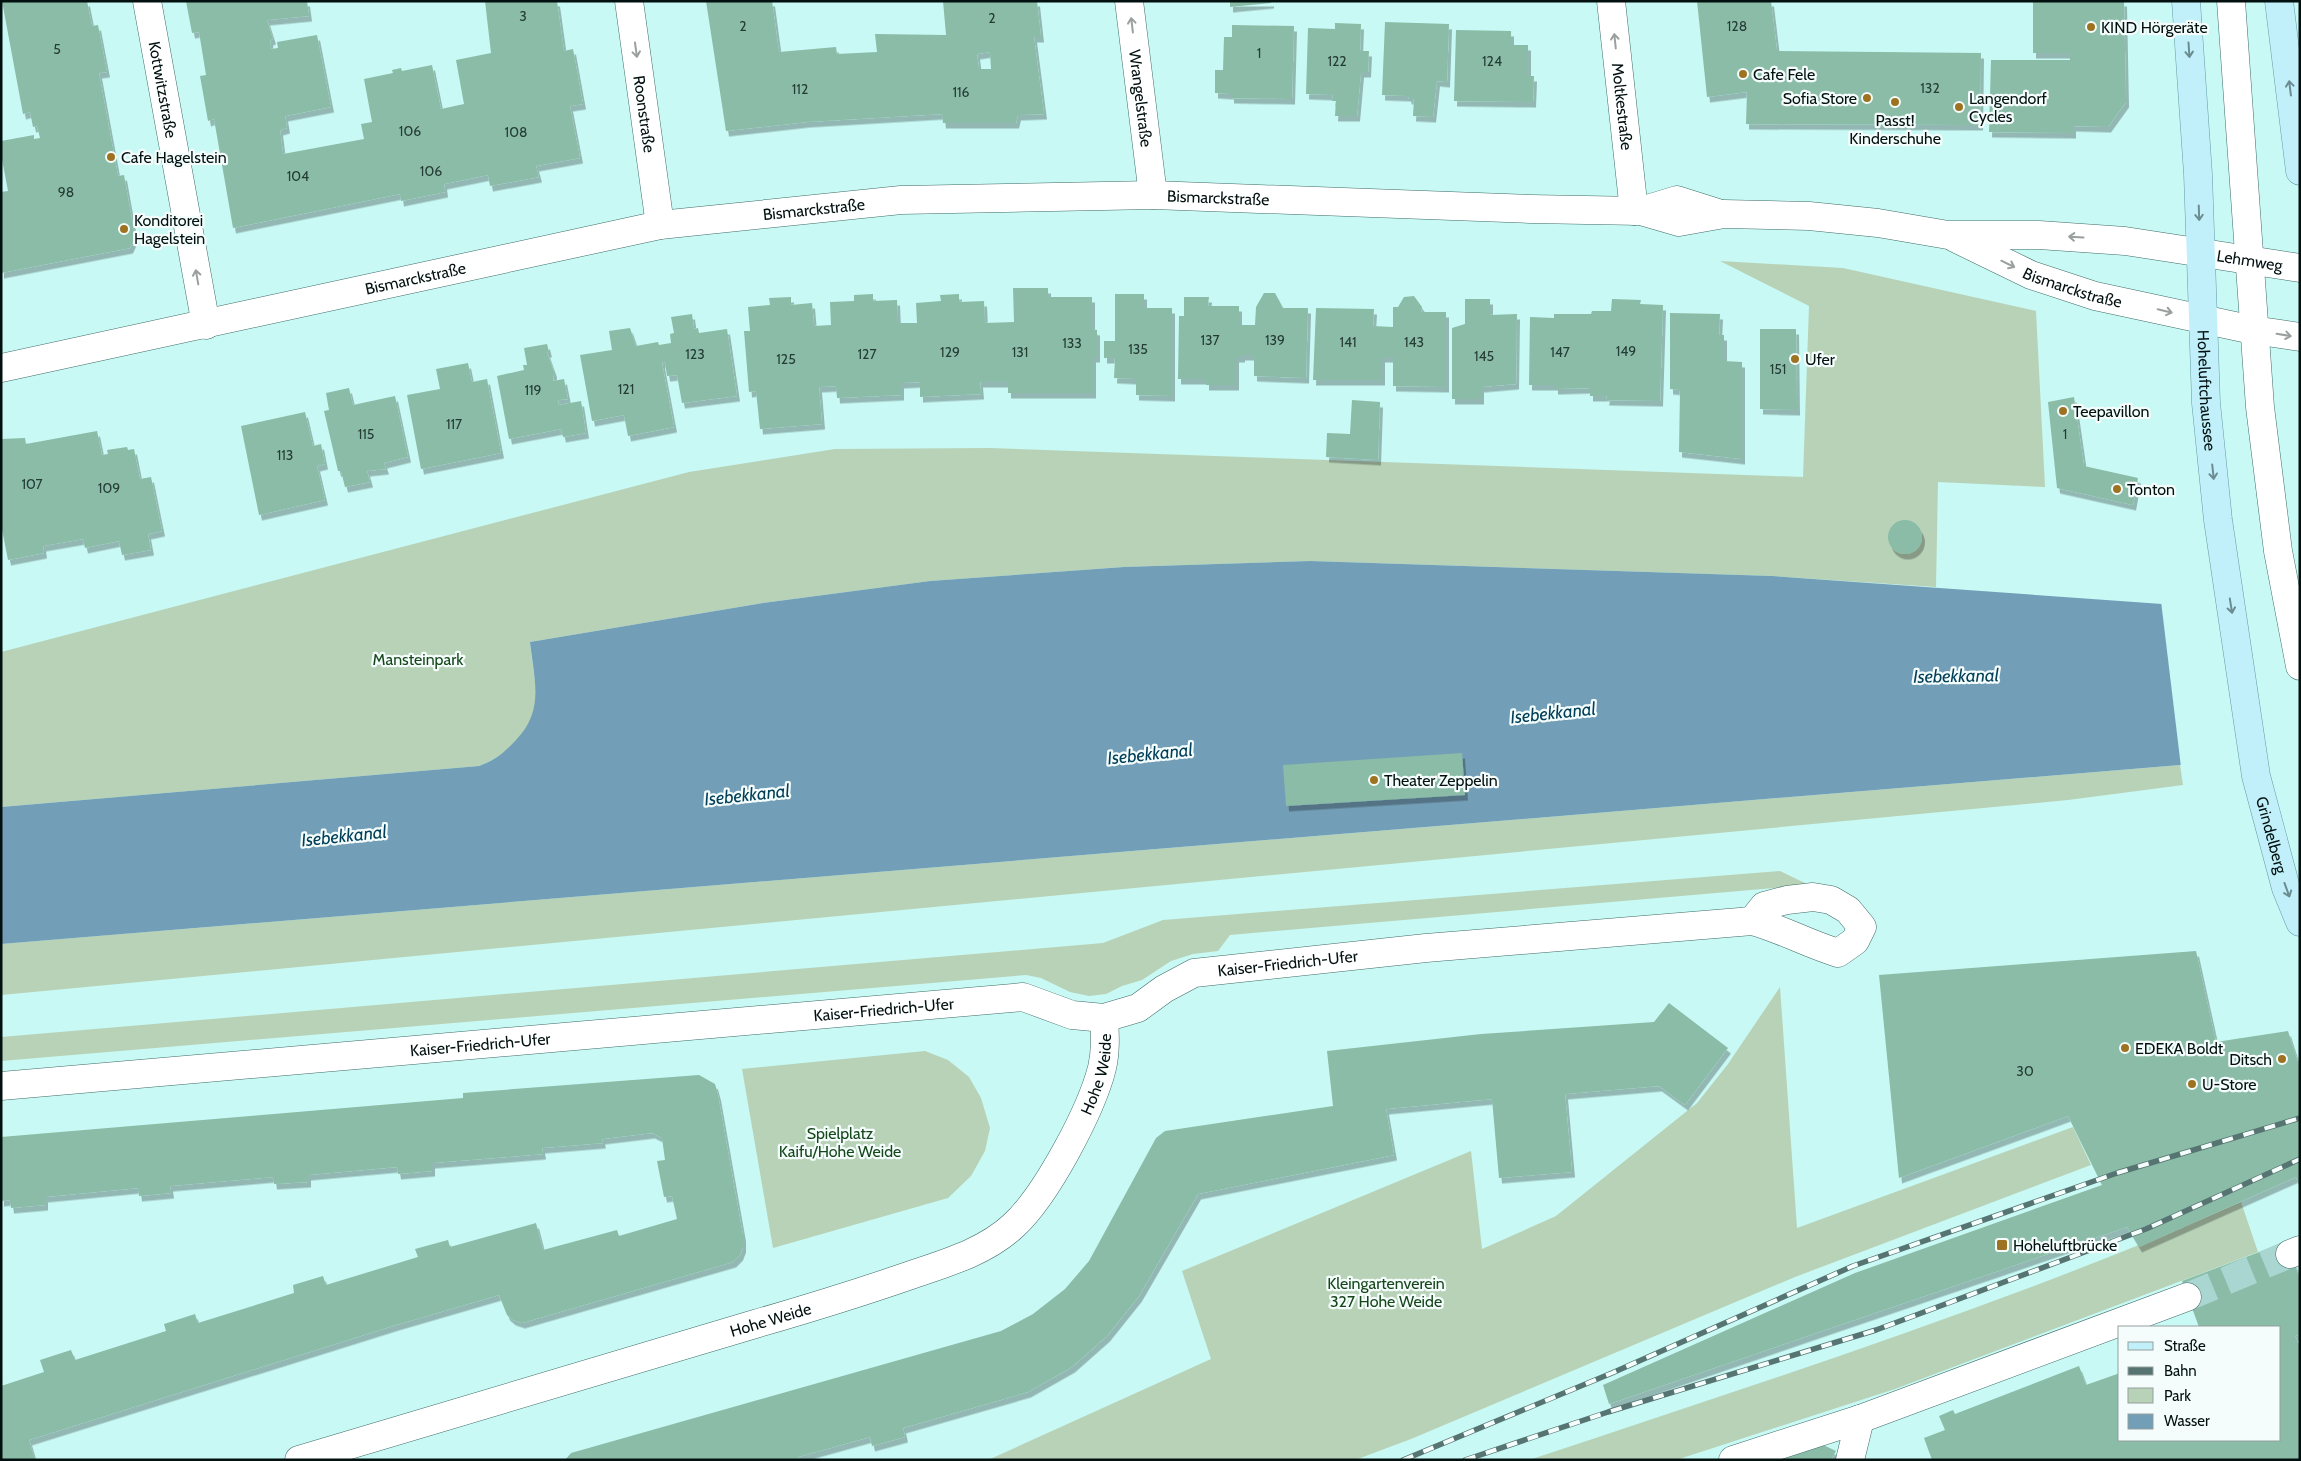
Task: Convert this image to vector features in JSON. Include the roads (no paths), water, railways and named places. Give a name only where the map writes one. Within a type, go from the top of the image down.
[{"type":"main road","name":"Hoheluftchaussee","points":[[2186,1],[2196,149],[2206,403],[2224,557],[2256,776]]},
{"type":"main road","points":[[2279,1],[2300,171]]},
{"type":"main road","name":"Grindelberg","points":[[2256,776],[2286,888],[2300,922]]},
{"type":"street","name":"Kottwitzstraße","points":[[147,1],[206,325]]},
{"type":"street","name":"Roonstraße","points":[[629,1],[660,225]]},
{"type":"street","name":"Wrangelstraße","points":[[1130,1],[1153,195]]},
{"type":"street","name":"Moltkestraße","points":[[1611,1],[1638,211]]},
{"type":"street","points":[[2231,1],[2260,407],[2278,551],[2300,666]]},
{"type":"street","name":"Bismarckstraße","points":[[1,368],[660,225],[901,200],[1153,195],[1530,209],[1638,211],[1679,222],[1724,214],[1809,216],[1878,223],[1948,235],[2091,238],[2200,252]]},
{"type":"street","name":"Bismarckstraße","points":[[1948,235],[2031,275],[2095,296],[2202,319]]},
{"type":"street","name":"Lehmweg","points":[[2200,252],[2300,268]]},
{"type":"street","points":[[2202,319],[2300,338]]},
{"type":"street","name":"Kaiser-Friedrich-Ufer","points":[[1,1086],[1023,997],[1072,1015],[1104,1018],[1138,1008],[1164,989],[1194,973],[1426,948],[1752,921]]},
{"type":"street","name":"Hohe Weide","points":[[299,1460],[853,1295],[950,1262],[988,1244],[1013,1227],[1037,1199],[1058,1166],[1088,1103],[1102,1068],[1105,1046],[1104,1018]]},
{"type":"street","points":[[1733,1460],[1860,1419],[2187,1297]]},
{"type":"street","points":[[1850,1460],[1860,1419]]},
{"type":"water","name":"Isebekkanal","points":[[1310,561],[1772,576],[2162,604],[2300,735],[2180,765],[1,944],[1,807],[479,766],[495,759],[507,749],[525,729],[531,717],[534,706],[535,682],[530,642],[763,603],[930,581],[1124,567]]},
{"type":"tunnel","points":[[2187,1297],[2290,1254]]},
{"type":"railway","points":[[1403,1460],[1612,1373],[1853,1266],[2117,1173],[2300,1118]]},
{"type":"railway","points":[[1465,1460],[1608,1412],[1876,1330],[2146,1229],[2300,1159]]},
{"type":"place","name":"KIND Hörgeräte","points":[[2091,27]]},
{"type":"place","name":"Cafe Fele","points":[[1743,74]]},
{"type":"place","name":"Sofia Store","points":[[1867,98]]},
{"type":"place","name":"Passt! Kinderschuhe","points":[[1895,102]]},
{"type":"place","name":"Langendorf Cycles","points":[[1959,107]]},
{"type":"place","name":"Cafe Hagelstein","points":[[111,157]]},
{"type":"place","name":"Konditorei Hagelstein","points":[[124,229]]},
{"type":"place","name":"Ufer","points":[[1795,359]]},
{"type":"place","name":"Teepavillon","points":[[2063,411]]},
{"type":"place","name":"Tonton","points":[[2117,489]]},
{"type":"place","name":"Theater Zeppelin","points":[[1374,780]]},
{"type":"place","name":"EDEKA Boldt","points":[[2125,1048]]},
{"type":"place","name":"Ditsch","points":[[2282,1059]]},
{"type":"place","name":"U-Store","points":[[2192,1084]]},
{"type":"place","name":"Hoheluftbrücke","points":[[2002,1245]]},
{"type":"park label","name":"Mansteinpark","points":[[418,659]]},
{"type":"park label","name":"Spielplatz Kaifu/Hohe Weide","points":[[840,1142]]},
{"type":"park label","name":"Kleingartenverein 327 Hohe Weide","points":[[1386,1292]]}]
